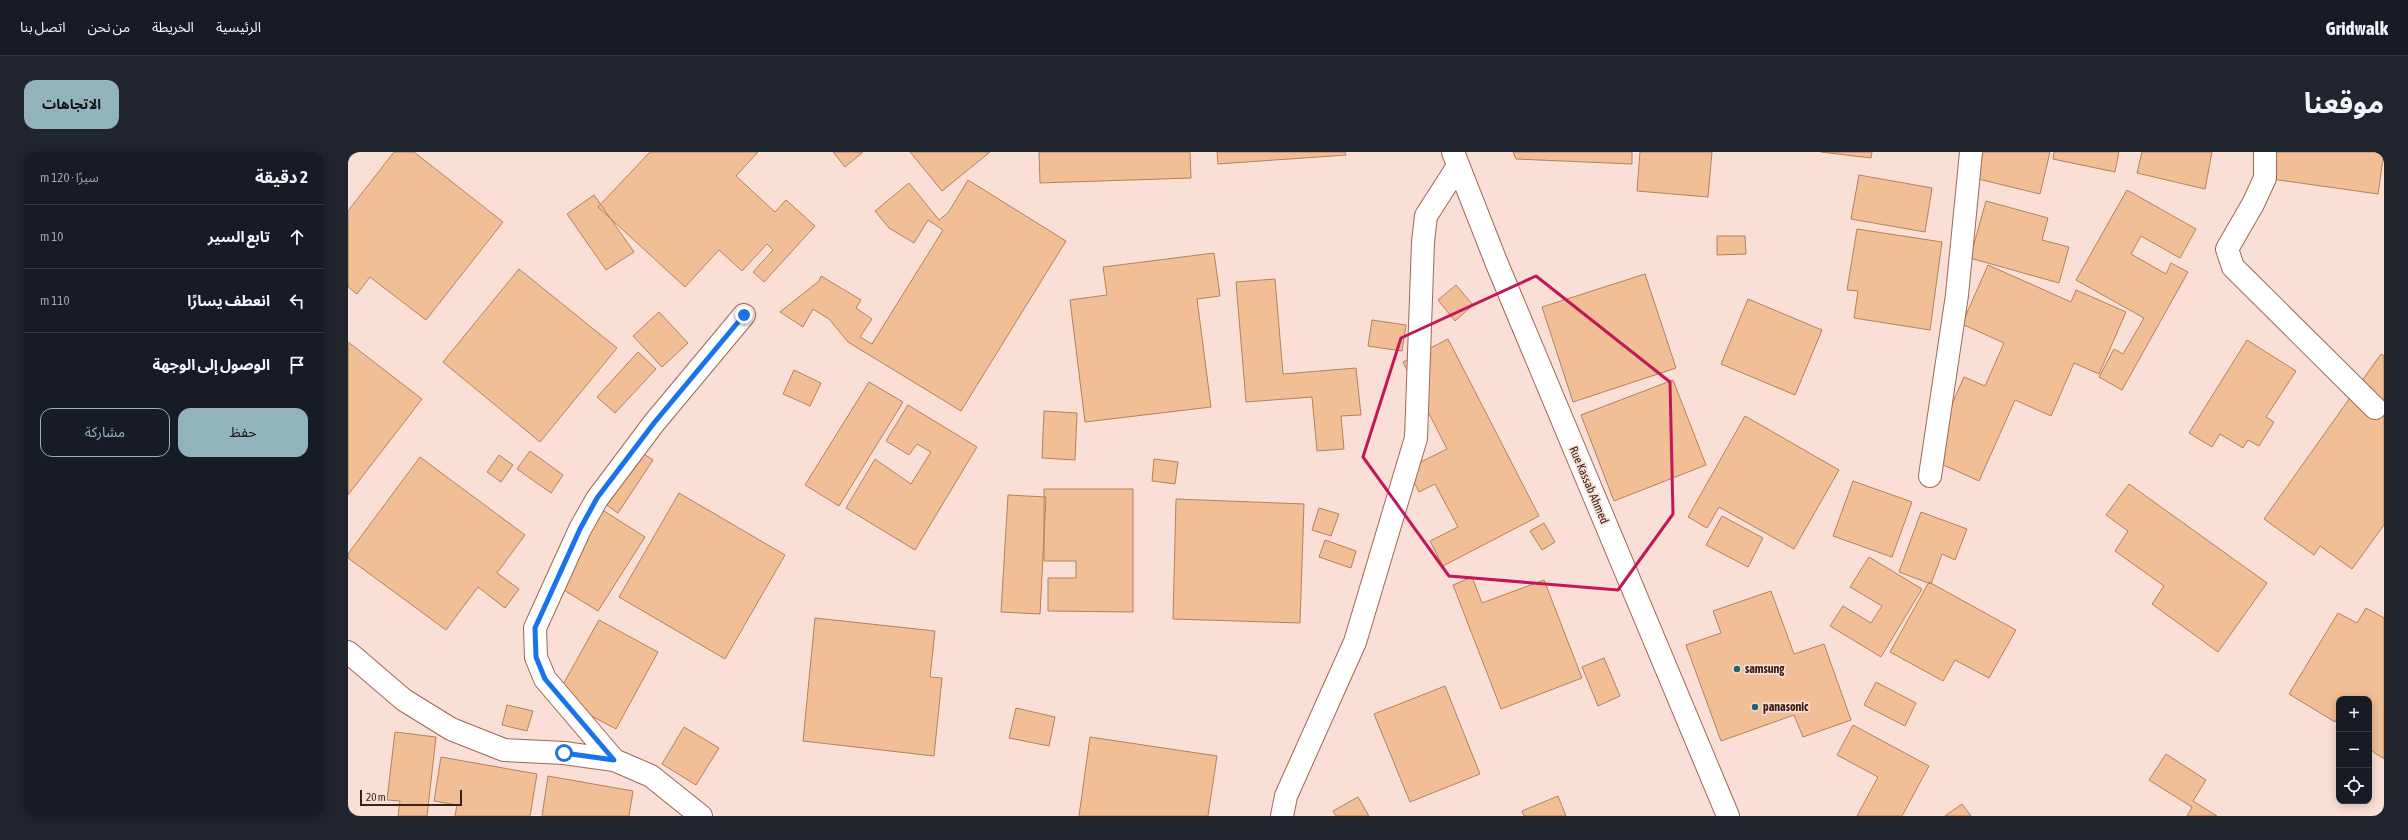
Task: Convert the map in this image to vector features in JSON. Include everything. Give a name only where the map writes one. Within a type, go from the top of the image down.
[{"type":"street","points":[[1930,476],[1957,295],[1971,152]]},
{"type":"street","points":[[2265,152],[2265,178],[2253,204],[2227,249],[2233,268],[2375,408]]},
{"type":"street","points":[[1282,816],[1286,796],[1355,642],[1416,438],[1423,242],[1426,216],[1455,159]]},
{"type":"street","name":"Rue Kassab Ahmed","points":[[1455,159],[1496,264],[1728,816]]},
{"type":"street","points":[[614,760],[545,679],[536,657],[535,628],[580,529],[597,498],[654,423],[744,315]]},
{"type":"street","points":[[348,652],[404,700],[451,729],[504,750],[564,753],[614,760],[651,776],[701,816]]},
{"type":"highlighted area","points":[[1536,276],[1670,382],[1673,514],[1618,590],[1449,576],[1363,457],[1401,338]]},
{"type":"building","points":[[394,152],[414,152],[503,222],[426,320],[370,277],[357,294],[348,287],[348,211]]},
{"type":"building","points":[[650,152],[758,152],[736,176],[775,212],[786,200],[815,226],[764,282],[753,272],[773,250],[767,244],[742,271],[719,250],[685,287],[598,207]]},
{"type":"building","points":[[833,152],[863,152],[845,167]]},
{"type":"building","points":[[910,152],[990,152],[942,191]]},
{"type":"building","points":[[1039,152],[1190,152],[1191,178],[1040,183]]},
{"type":"building","points":[[1217,152],[1345,152],[1346,155],[1218,164]]},
{"type":"building","points":[[1513,152],[1632,152],[1632,164],[1516,159]]},
{"type":"building","points":[[1640,152],[1712,152],[1708,197],[1637,191]]},
{"type":"building","points":[[1821,152],[1872,152],[1871,158]]},
{"type":"building","points":[[1972,152],[2050,152],[2040,194],[1966,176]]},
{"type":"building","points":[[2054,152],[2119,152],[2115,172],[2053,159]]},
{"type":"building","points":[[2142,152],[2212,152],[2205,189],[2137,173]]},
{"type":"building","points":[[2269,152],[2384,152],[2378,194],[2265,178]]},
{"type":"building","points":[[1859,175],[1932,188],[1925,232],[1851,219]]},
{"type":"building","points":[[968,180],[1066,241],[961,411],[848,342],[829,319],[813,309],[803,327],[780,312],[819,281],[821,276],[861,300],[856,308],[872,319],[860,337],[872,344],[943,230],[928,220],[914,243],[889,228],[875,211],[909,183],[939,220],[948,213]]},
{"type":"building","points":[[2127,190],[2196,229],[2180,258],[2141,236],[2131,254],[2166,274],[2171,263],[2188,272],[2122,390],[2099,377],[2114,349],[2123,354],[2144,318],[2076,280]]},
{"type":"building","points":[[594,195],[634,252],[606,270],[567,214]]},
{"type":"building","points":[[1986,201],[2048,218],[2042,240],[2069,247],[2059,283],[1970,258]]},
{"type":"building","points":[[1857,229],[1942,242],[1930,330],[1854,318],[1858,291],[1847,290]]},
{"type":"building","points":[[1717,236],[1745,236],[1746,254],[1717,255]]},
{"type":"building","points":[[1214,253],[1220,296],[1197,299],[1211,407],[1085,422],[1070,300],[1107,295],[1103,267]]},
{"type":"building","points":[[1988,265],[2071,302],[2076,290],[2126,312],[2099,374],[2074,363],[2051,416],[2015,400],[1979,481],[1928,458],[1964,377],[1985,386],[2004,343],[1962,324]]},
{"type":"building","points":[[519,269],[617,348],[540,442],[443,362]]},
{"type":"building","points":[[1645,274],[1676,368],[1573,402],[1542,307]]},
{"type":"building","points":[[1275,279],[1283,374],[1356,368],[1361,415],[1341,416],[1344,449],[1317,451],[1312,397],[1246,402],[1236,282]]},
{"type":"building","points":[[1456,285],[1473,305],[1455,321],[1438,300]]},
{"type":"building","points":[[1748,299],[1822,330],[1795,395],[1721,364]]},
{"type":"building","points":[[659,312],[688,343],[662,367],[633,336]]},
{"type":"building","points":[[1372,320],[1406,325],[1402,351],[1368,346]]},
{"type":"building","points":[[1448,339],[1539,516],[1443,566],[1430,541],[1458,527],[1435,484],[1419,492],[1407,469],[1447,449],[1403,362]]},
{"type":"building","points":[[2247,340],[2296,371],[2266,417],[2274,422],[2259,446],[2248,440],[2243,448],[2220,434],[2212,447],[2189,433]]},
{"type":"building","points":[[348,342],[422,399],[348,495]]},
{"type":"building","points":[[638,352],[656,369],[615,413],[597,397]]},
{"type":"building","points":[[2381,354],[2384,356],[2384,525],[2352,569],[2320,546],[2314,555],[2264,519]]},
{"type":"building","points":[[794,370],[821,383],[810,406],[783,394]]},
{"type":"building","points":[[1673,380],[1706,465],[1614,501],[1581,415]]},
{"type":"building","points":[[869,382],[903,402],[839,506],[805,485]]},
{"type":"building","points":[[908,405],[977,447],[915,550],[846,508],[875,459],[911,484],[931,452],[917,444],[909,455],[886,441]]},
{"type":"building","points":[[1044,411],[1077,413],[1075,460],[1042,458]]},
{"type":"building","points":[[1745,416],[1839,470],[1794,549],[1719,507],[1707,528],[1688,517]]},
{"type":"building","points":[[633,447],[653,460],[618,513],[598,499]]},
{"type":"building","points":[[530,451],[563,475],[551,493],[517,469]]},
{"type":"building","points":[[499,455],[513,465],[501,482],[487,472]]},
{"type":"building","points":[[420,457],[525,535],[497,573],[519,589],[505,608],[478,587],[446,630],[348,558],[348,554]]},
{"type":"building","points":[[1154,459],[1178,462],[1175,484],[1152,481]]},
{"type":"building","points":[[1853,481],[1912,502],[1892,557],[1833,536]]},
{"type":"building","points":[[2129,484],[2267,583],[2218,652],[2152,604],[2164,586],[2115,551],[2128,531],[2106,515]]},
{"type":"building","points":[[1044,489],[1133,489],[1133,612],[1048,611],[1048,578],[1076,578],[1076,561],[1044,561]]},
{"type":"building","points":[[679,493],[785,555],[725,659],[619,597]]},
{"type":"building","points":[[1008,495],[1046,497],[1040,614],[1001,612]]},
{"type":"building","points":[[1176,499],[1304,504],[1300,623],[1173,619]]},
{"type":"building","points":[[593,504],[645,537],[598,611],[546,579]]},
{"type":"building","points":[[1319,508],[1339,514],[1331,536],[1312,530]]},
{"type":"building","points":[[1921,512],[1967,529],[1955,560],[1942,554],[1931,584],[1899,572]]},
{"type":"building","points":[[1722,516],[1763,538],[1748,567],[1706,545]]},
{"type":"building","points":[[1544,523],[1555,542],[1542,550],[1530,531]]},
{"type":"building","points":[[1325,540],[1356,551],[1351,568],[1319,557]]},
{"type":"building","points":[[1869,557],[1922,589],[1881,657],[1830,626],[1843,606],[1871,623],[1882,606],[1850,587]]},
{"type":"building","points":[[1472,577],[1482,603],[1544,580],[1582,678],[1501,709],[1453,585]]},
{"type":"building","points":[[1929,582],[2016,630],[1989,678],[1955,660],[1943,681],[1890,652]]},
{"type":"building","points":[[1771,591],[1794,654],[1824,644],[1851,720],[1803,737],[1794,715],[1721,741],[1686,645],[1721,633],[1713,611]]},
{"type":"building","points":[[2366,608],[2384,618],[2384,759],[2372,751],[2372,696],[2336,696],[2335,722],[2289,694],[2338,613],[2357,623]]},
{"type":"building","points":[[815,618],[935,631],[930,677],[942,678],[934,756],[803,741]]},
{"type":"building","points":[[599,620],[658,652],[616,729],[556,697]]},
{"type":"building","points":[[1604,658],[1620,696],[1598,706],[1582,667]]},
{"type":"building","points":[[1876,682],[1916,703],[1905,726],[1864,705]]},
{"type":"building","points":[[1445,686],[1480,774],[1410,802],[1374,714]]},
{"type":"building","points":[[507,705],[533,711],[527,731],[502,725]]},
{"type":"building","points":[[1016,708],[1055,717],[1049,746],[1009,738]]},
{"type":"building","points":[[1853,725],[1929,766],[1902,816],[1857,816],[1878,777],[1837,755]]},
{"type":"building","points":[[684,727],[719,748],[696,785],[662,764]]},
{"type":"building","points":[[395,732],[436,737],[427,816],[398,816],[400,801],[387,800]]},
{"type":"building","points":[[1090,737],[1217,756],[1208,816],[1079,816]]},
{"type":"building","points":[[2166,754],[2206,780],[2193,801],[2217,816],[2187,816],[2192,807],[2149,780]]},
{"type":"building","points":[[441,757],[537,774],[530,816],[455,816],[457,805],[434,801]]},
{"type":"building","points":[[548,776],[633,791],[629,816],[542,816]]},
{"type":"building","points":[[1558,796],[1566,816],[1524,816],[1522,811]]},
{"type":"building","points":[[1358,797],[1369,816],[1336,816],[1333,811]]},
{"type":"building","points":[[1962,804],[1971,816],[1945,816]]},
{"type":"place","name":"samsung","points":[[1737,669]]},
{"type":"place","name":"panasonic","points":[[1755,707]]},
{"type":"route","points":[[564,753],[614,760],[545,679],[536,657],[535,628],[580,529],[597,498],[654,423],[744,315]]}]
